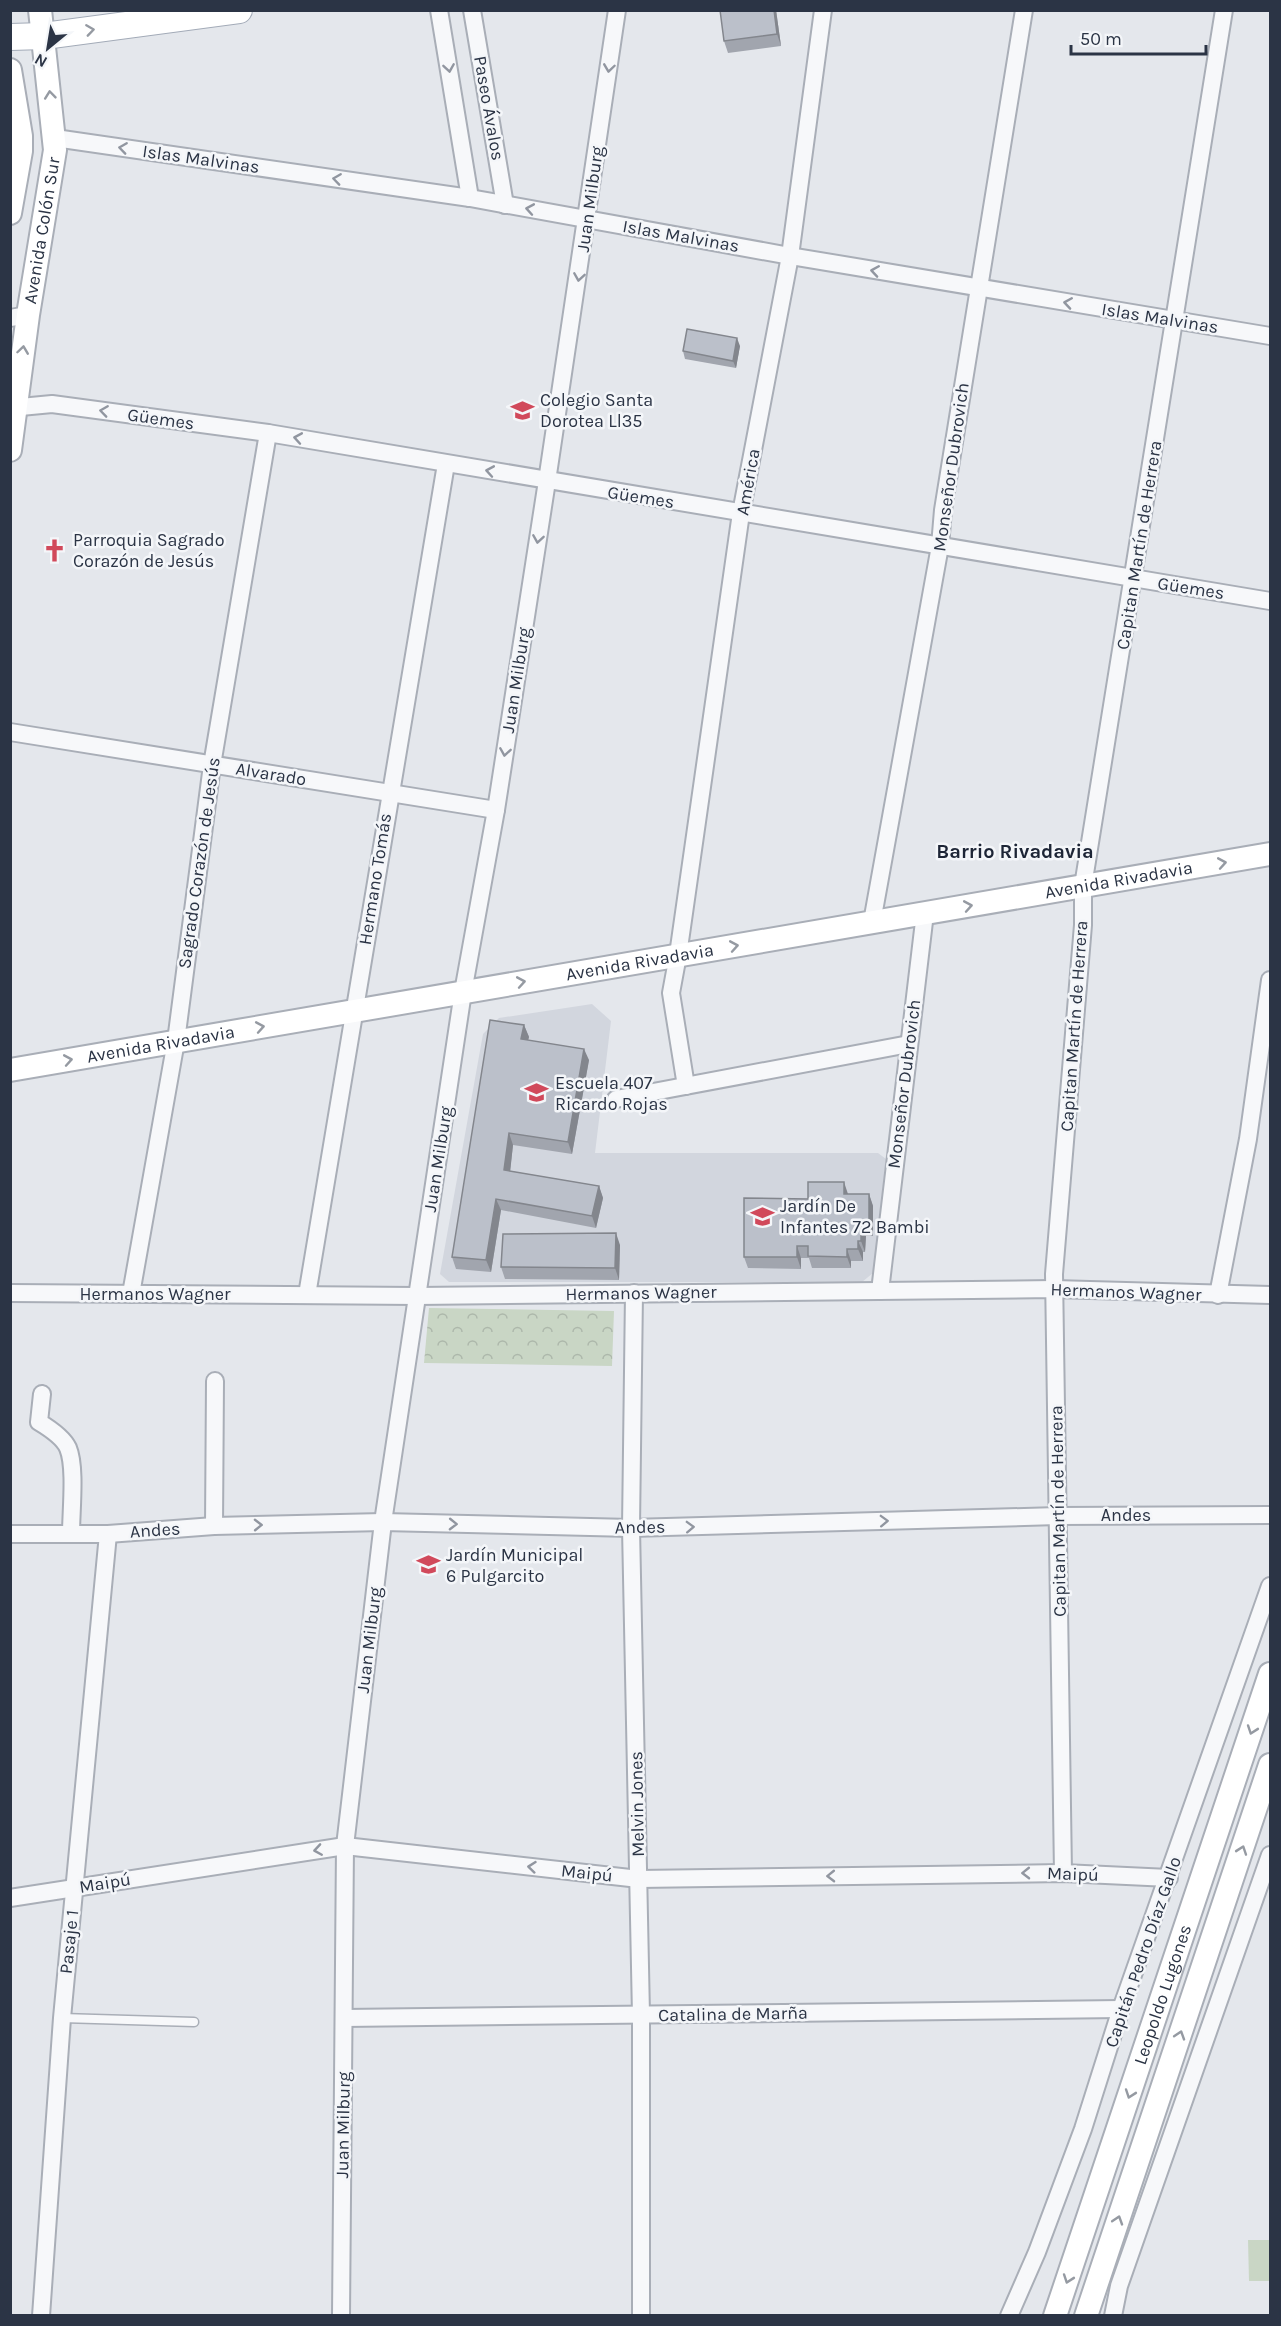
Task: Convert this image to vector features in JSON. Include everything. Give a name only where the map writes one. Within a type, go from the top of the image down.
[{"type":"main road","name":"Avenida Colón Sur","points":[[10,450],[19,317],[55,150],[40,10]]},
{"type":"main road","points":[[10,37],[44,36],[208,12],[239,10]]},
{"type":"main road","name":"Avenida Colón Sur","points":[[10,70],[21,136],[21,151],[10,213]]},
{"type":"main road","name":"Avenida Rivadavia","points":[[10,1070],[1270,854]]},
{"type":"main road","name":"Leopoldo Lugones","points":[[1055,2316],[1270,1674]]},
{"type":"main road","name":"Leopoldo Lugones","points":[[1086,2316],[1270,1765]]},
{"type":"street","name":"Paseo Ávalos","points":[[439,10],[470,198]]},
{"type":"street","name":"Paseo Ávalos","points":[[472,10],[505,205]]},
{"type":"street","name":"Juan Milburg","points":[[341,2316],[345,1846],[383,1522],[463,992],[496,810],[547,481],[617,10]]},
{"type":"street","name":"América","points":[[678,955],[741,513],[790,256],[823,10]]},
{"type":"street","name":"Monseñor Dubrovich","points":[[872,922],[940,546],[942,510],[1024,10]]},
{"type":"street","name":"Capitan Martín de Herrera","points":[[1063,1873],[1054,1289],[1083,925],[1083,886],[1224,10]]},
{"type":"street","name":"Islas Malvinas","points":[[55,138],[470,198],[790,256],[1270,336]]},
{"type":"street","name":"Güemes","points":[[13,408],[52,404],[268,433],[1270,601]]},
{"type":"street","name":"Sagrado Corazón de Jesús","points":[[130,1294],[176,1041],[212,765],[268,433]]},
{"type":"street","name":"Hermano Tomás","points":[[308,1295],[389,793],[446,464]]},
{"type":"street","name":"Alvarado","points":[[10,732],[496,810]]},
{"type":"street","name":"Monseñor Dubrovich","points":[[880,1290],[925,914]]},
{"type":"street","points":[[678,955],[671,993],[686,1086]]},
{"type":"street","points":[[1218,1295],[1248,1139],[1270,980]]},
{"type":"street","points":[[616,1099],[909,1044]]},
{"type":"street","name":"Hermanos Wagner","points":[[10,1293],[417,1296],[1054,1289],[1270,1295]]},
{"type":"street","name":"Melvin Jones","points":[[634,1293],[631,1528],[641,2015],[641,2316]]},
{"type":"street","points":[[214,1526],[215,1382]]},
{"type":"street","points":[[42,1394],[39,1422],[67,1445],[72,1461],[71,1534]]},
{"type":"street","name":"Andes","points":[[10,1534],[108,1534],[214,1526],[383,1522],[631,1528],[1058,1516],[1270,1515]]},
{"type":"street","name":"Pasaje 1","points":[[41,2316],[62,2018],[108,1534]]},
{"type":"street","name":"Capitán Pedro Díaz Gallo","points":[[1009,2316],[1037,2252],[1083,2129],[1121,2009],[1270,1586]]},
{"type":"street","name":"Maipú","points":[[10,1898],[345,1846],[639,1879],[1063,1873],[1169,1878]]},
{"type":"street","points":[[1113,2316],[1119,2286],[1267,1873],[1270,1855]]},
{"type":"street","name":"Catalina de Marña","points":[[344,2018],[1121,2009]]},
{"type":"lane","points":[[62,2018],[194,2022]]},
{"type":"shaded area","points":[[592,1004],[611,1021],[595,1153],[878,1153],[886,1159],[873,1273],[862,1282],[449,1282],[440,1274],[483,1034],[499,1018]]},
{"type":"green space","points":[[429,1308],[614,1311],[612,1366],[424,1363]]},
{"type":"green space","points":[[1248,2240],[1270,2240],[1270,2281],[1249,2281]]},
{"type":"building","points":[[720,10],[774,10],[777,34],[724,41]]},
{"type":"building","points":[[687,329],[737,338],[733,361],[683,351]]},
{"type":"building","points":[[490,1020],[524,1025],[521,1039],[584,1049],[568,1142],[509,1133],[504,1170],[599,1186],[592,1216],[496,1199],[486,1260],[452,1257]]},
{"type":"building","points":[[808,1182],[844,1182],[844,1194],[869,1194],[869,1225],[861,1224],[861,1241],[858,1241],[858,1249],[847,1249],[847,1257],[808,1256],[808,1246],[797,1246],[797,1257],[744,1257],[744,1198],[808,1199]]},
{"type":"building","points":[[616,1233],[615,1268],[501,1267],[503,1234]]},
{"type":"place","name":"Colegio Santa Dorotea Ll35","points":[[522,410]]},
{"type":"place","name":"Parroquia Sagrado Corazón de Jesús","points":[[55,550]]},
{"type":"place","name":"Escuela 407 Ricardo Rojas","points":[[537,1093]]},
{"type":"place","name":"Jardín De Infantes 72 Bambi","points":[[762,1216]]},
{"type":"place","name":"Jardín Municipal 6 Pulgarcito","points":[[428,1565]]},
{"type":"district","name":"Barrio Rivadavia","points":[[1015,851]]}]
